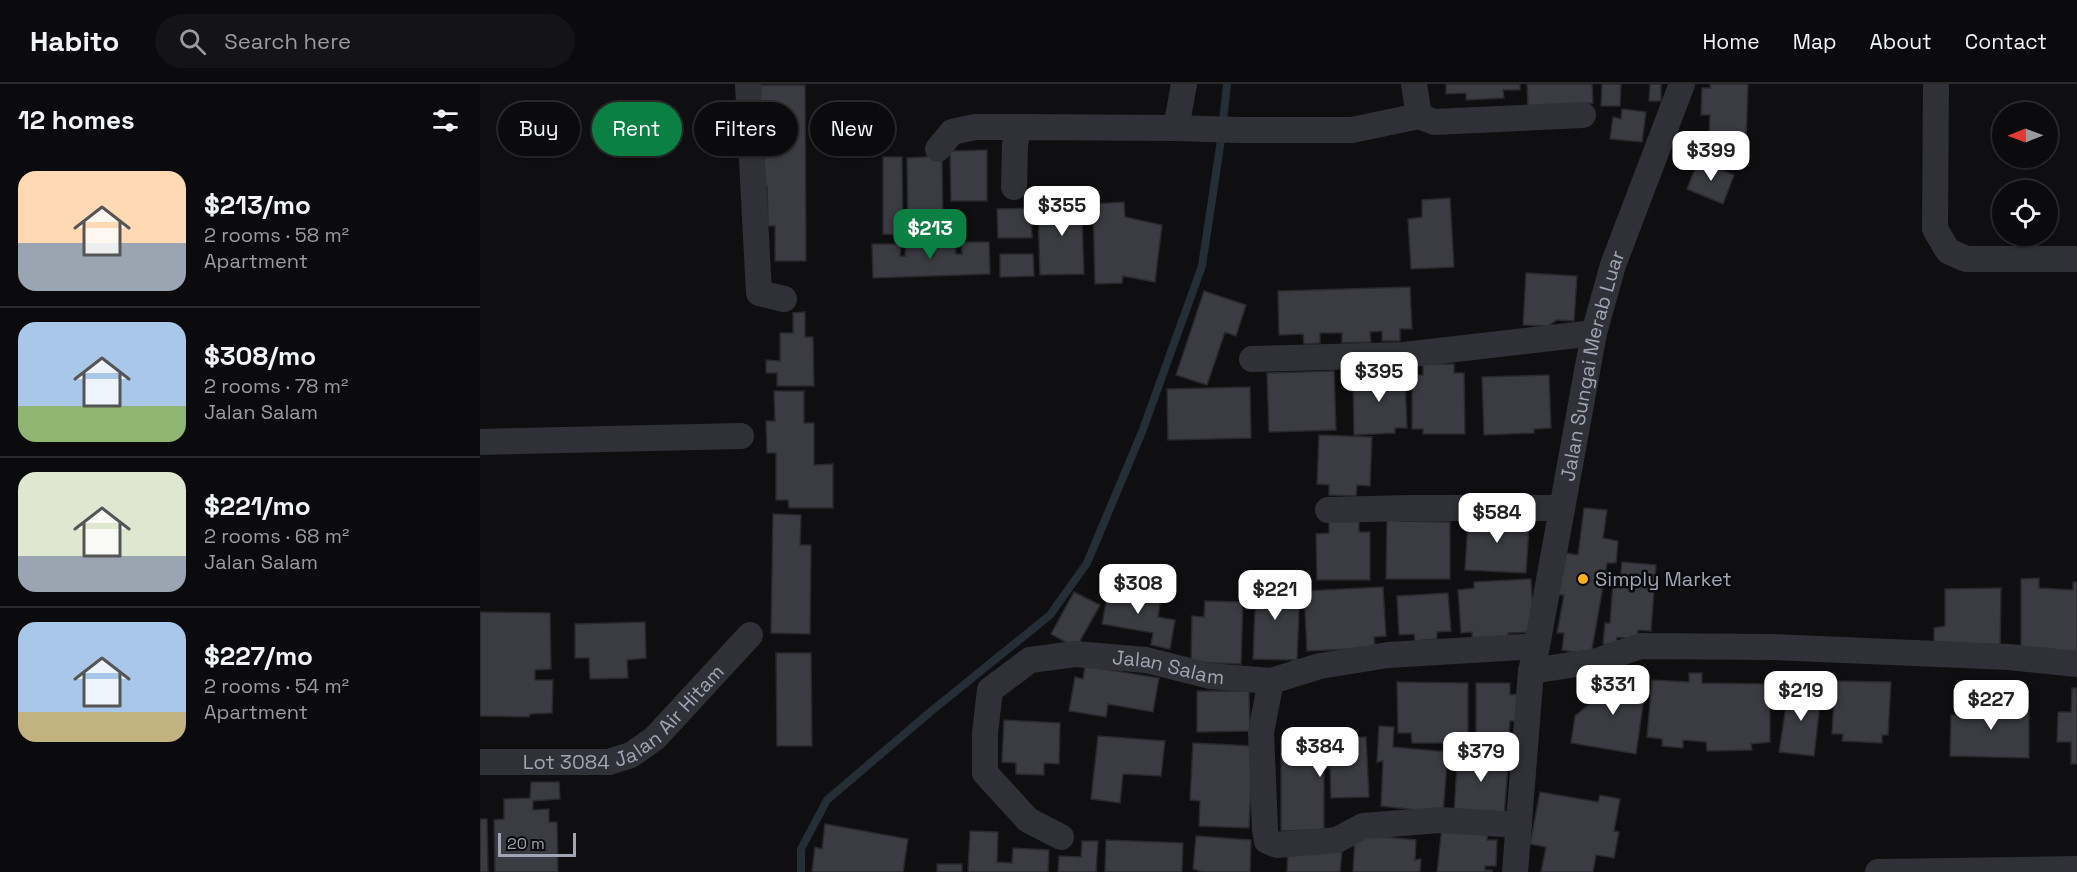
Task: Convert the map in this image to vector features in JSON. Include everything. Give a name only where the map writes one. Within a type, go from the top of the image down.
[{"type":"street","points":[[748,84],[759,293],[784,299]]},
{"type":"street","points":[[1176,128],[1184,84]]},
{"type":"street","points":[[1414,84],[1419,116]]},
{"type":"street","name":"Jalan Sungai Merab Luar","points":[[1515,872],[1531,671],[1594,333],[1613,265],[1682,84]]},
{"type":"street","points":[[1936,84],[1935,229],[1948,251],[1966,259],[2077,259]]},
{"type":"street","points":[[938,149],[952,132],[975,127],[1352,130],[1419,116],[1434,122],[1583,115]]},
{"type":"street","points":[[1014,187],[1018,127]]},
{"type":"street","points":[[1252,359],[1404,355],[1594,333]]},
{"type":"street","points":[[480,442],[741,436]]},
{"type":"street","points":[[1328,510],[1562,507]]},
{"type":"street","name":"Lot 3084 Jalan Air Hitam","points":[[480,762],[609,762],[632,755],[655,738],[750,635]]},
{"type":"street","name":"Jalan Salam","points":[[1061,837],[1028,820],[985,773],[990,690],[1029,660],[1075,654],[1146,660],[1210,676],[1271,681],[1320,666],[1388,655],[1537,646]]},
{"type":"street","points":[[1531,671],[1597,661],[1641,646],[1773,647],[2009,657],[2077,664]]},
{"type":"street","points":[[1271,681],[1261,732],[1267,841],[1277,845],[1336,840],[1364,826],[1440,820],[1519,825]]},
{"type":"street","points":[[1878,872],[2077,869]]},
{"type":"building","points":[[1446,84],[1520,84],[1520,90],[1503,90],[1504,98],[1466,100],[1466,93],[1446,94]]},
{"type":"building","points":[[1527,84],[1592,84],[1593,103],[1528,106]]},
{"type":"building","points":[[1602,84],[1621,84],[1620,106],[1601,106]]},
{"type":"building","points":[[1650,84],[1661,84],[1661,101],[1649,101]]},
{"type":"building","points":[[1710,84],[1748,84],[1746,139],[1709,138],[1710,115],[1701,115],[1702,88],[1710,88]]},
{"type":"building","points":[[757,85],[805,85],[806,261],[775,261],[775,226],[768,226],[767,186],[758,187],[758,156],[798,156],[798,102],[757,102]]},
{"type":"building","points":[[1622,109],[1646,112],[1642,142],[1610,139],[1613,117],[1621,119]]},
{"type":"building","points":[[987,150],[987,201],[951,201],[950,151]]},
{"type":"building","points":[[942,156],[943,235],[908,234],[907,158]]},
{"type":"building","points":[[883,157],[902,157],[903,235],[883,234]]},
{"type":"building","points":[[1698,161],[1734,175],[1723,204],[1687,189]]},
{"type":"building","points":[[1081,192],[1084,274],[1040,275],[1038,210],[1058,210],[1058,193]]},
{"type":"building","points":[[1450,198],[1454,267],[1411,269],[1408,219],[1422,217],[1422,200]]},
{"type":"building","points":[[1124,202],[1125,217],[1162,225],[1155,282],[1123,276],[1122,283],[1095,284],[1093,204]]},
{"type":"building","points":[[1031,208],[1032,238],[998,238],[997,209]]},
{"type":"building","points":[[929,241],[929,255],[934,256],[933,243],[955,241],[956,254],[962,254],[961,242],[989,242],[990,274],[873,278],[872,244],[901,244],[900,256],[905,256],[906,242]]},
{"type":"building","points":[[1000,254],[1033,254],[1034,276],[1000,277]]},
{"type":"building","points":[[1526,273],[1577,276],[1574,321],[1557,320],[1548,326],[1523,325]]},
{"type":"building","points":[[1410,287],[1412,329],[1400,329],[1400,341],[1382,341],[1382,331],[1370,332],[1371,342],[1342,343],[1342,333],[1320,333],[1320,343],[1304,344],[1303,334],[1279,335],[1278,291]]},
{"type":"building","points":[[1204,291],[1246,305],[1236,336],[1225,332],[1207,385],[1176,375]]},
{"type":"building","points":[[805,312],[805,337],[813,337],[814,386],[777,386],[777,373],[766,373],[766,360],[780,361],[780,333],[793,333],[793,313]]},
{"type":"building","points":[[1423,364],[1454,364],[1454,373],[1464,373],[1465,434],[1423,434],[1423,429],[1412,429],[1412,375],[1423,375]]},
{"type":"building","points":[[1390,368],[1390,378],[1405,377],[1407,428],[1395,428],[1395,433],[1354,435],[1353,378],[1364,377],[1364,369]]},
{"type":"building","points":[[1334,371],[1336,430],[1269,432],[1267,373]]},
{"type":"building","points":[[1549,375],[1551,428],[1534,429],[1534,433],[1484,435],[1482,377]]},
{"type":"building","points":[[1250,387],[1251,438],[1168,440],[1167,389]]},
{"type":"building","points":[[774,391],[804,391],[804,423],[814,423],[814,465],[833,464],[833,508],[789,508],[788,500],[776,500],[776,453],[767,453],[766,421],[775,421]]},
{"type":"building","points":[[1319,435],[1372,437],[1370,486],[1357,485],[1356,496],[1329,495],[1329,485],[1317,484]]},
{"type":"building","name":"Simply Market","points":[[1584,508],[1607,510],[1603,538],[1618,541],[1616,563],[1607,563],[1591,655],[1562,650],[1564,633],[1557,633],[1564,595],[1558,595],[1566,553],[1578,555]]},
{"type":"building","points":[[1486,511],[1516,513],[1516,525],[1529,526],[1526,573],[1465,570],[1468,520],[1485,521]]},
{"type":"building","points":[[773,514],[801,515],[800,545],[811,545],[810,634],[771,633]]},
{"type":"building","points":[[1387,517],[1399,517],[1399,521],[1450,522],[1450,579],[1386,579]]},
{"type":"building","points":[[1329,521],[1359,521],[1359,532],[1370,532],[1370,580],[1317,580],[1316,534],[1329,533]]},
{"type":"building","points":[[1622,562],[1656,565],[1651,631],[1638,630],[1637,639],[1617,637],[1616,645],[1603,644],[1605,623],[1610,623],[1613,583],[1620,584]]},
{"type":"building","points":[[2039,578],[2039,588],[2073,590],[2073,582],[2077,582],[2077,653],[2021,654],[2021,579]]},
{"type":"building","points":[[1531,579],[1534,632],[1508,633],[1508,641],[1472,643],[1472,632],[1461,633],[1458,590],[1474,588],[1474,582]]},
{"type":"building","points":[[1247,585],[1300,586],[1297,660],[1253,659],[1255,609],[1246,609]]},
{"type":"building","points":[[1109,587],[1161,597],[1158,617],[1175,620],[1170,649],[1151,645],[1153,633],[1102,624]]},
{"type":"building","points":[[1383,587],[1386,636],[1374,637],[1375,648],[1307,651],[1304,591]]},
{"type":"building","points":[[2001,588],[2000,650],[1934,648],[1934,628],[1945,626],[1945,589]]},
{"type":"building","points":[[1074,592],[1100,605],[1076,648],[1051,634]]},
{"type":"building","points":[[1448,593],[1451,631],[1437,632],[1437,639],[1415,641],[1414,634],[1399,635],[1397,596]]},
{"type":"building","points":[[1205,601],[1243,602],[1241,664],[1191,662],[1192,616],[1204,617]]},
{"type":"building","points":[[480,612],[550,613],[551,669],[535,670],[535,680],[553,680],[552,713],[530,714],[529,717],[480,716]]},
{"type":"building","points":[[645,622],[646,658],[627,660],[628,678],[590,679],[589,658],[575,658],[575,624]]},
{"type":"building","points":[[776,653],[811,653],[812,746],[777,746]]},
{"type":"building","points":[[1085,666],[1159,678],[1153,712],[1108,704],[1106,717],[1069,711],[1075,677],[1083,679]]},
{"type":"building","points":[[1617,672],[1647,677],[1636,754],[1571,743],[1575,716],[1599,696],[1603,678],[1616,680]]},
{"type":"building","points":[[1689,673],[1702,673],[1702,683],[1770,684],[1770,742],[1751,744],[1752,750],[1707,751],[1706,742],[1683,740],[1683,748],[1662,746],[1662,739],[1647,737],[1652,680],[1689,682]]},
{"type":"building","points":[[1835,681],[1891,682],[1888,735],[1882,735],[1882,743],[1842,741],[1843,734],[1832,734]]},
{"type":"building","points":[[1397,682],[1468,683],[1468,743],[1412,743],[1411,733],[1398,733]]},
{"type":"building","points":[[1476,683],[1510,683],[1510,695],[1519,694],[1517,721],[1510,721],[1508,745],[1483,744],[1482,738],[1476,738]]},
{"type":"building","points":[[1803,686],[1822,687],[1814,756],[1779,752],[1788,693],[1800,693]]},
{"type":"building","points":[[2072,688],[2077,688],[2077,764],[2071,764],[2071,742],[2057,742],[2058,712],[2071,712]]},
{"type":"building","points":[[1197,691],[1249,691],[1250,731],[1197,732]]},
{"type":"building","points":[[2006,697],[2006,712],[2029,711],[2029,758],[1950,756],[1951,715],[1976,714],[1975,698]]},
{"type":"building","points":[[1004,720],[1060,723],[1059,764],[1044,763],[1044,775],[1016,774],[1016,763],[1002,762]]},
{"type":"building","points":[[1379,726],[1394,727],[1393,747],[1448,752],[1443,813],[1381,806],[1383,761],[1377,762]]},
{"type":"building","points":[[1098,736],[1165,741],[1161,776],[1123,774],[1120,803],[1091,799]]},
{"type":"building","points":[[1366,737],[1369,797],[1331,798],[1330,768],[1324,768],[1324,830],[1281,831],[1281,740]]},
{"type":"building","points":[[1193,743],[1253,746],[1249,828],[1199,826],[1200,801],[1190,800]]},
{"type":"building","points":[[1458,750],[1509,754],[1504,816],[1454,812]]},
{"type":"building","points":[[531,782],[559,782],[560,799],[533,801],[533,810],[549,809],[549,822],[557,822],[558,872],[495,872],[494,820],[504,819],[504,799],[530,798]]},
{"type":"building","points":[[1540,792],[1598,802],[1600,795],[1620,799],[1614,831],[1619,832],[1614,858],[1596,855],[1593,872],[1541,872],[1546,847],[1530,844]]},
{"type":"building","points":[[480,819],[487,819],[488,872],[480,872]]},
{"type":"building","points":[[825,824],[908,839],[903,872],[812,872],[815,847],[822,849]]},
{"type":"building","points":[[1442,827],[1488,830],[1487,840],[1497,840],[1496,866],[1485,866],[1485,870],[1492,870],[1492,872],[1437,872]]},
{"type":"building","points":[[970,831],[998,832],[997,862],[1012,863],[1013,848],[1049,850],[1048,872],[968,872]]},
{"type":"building","points":[[1355,834],[1416,840],[1415,860],[1421,859],[1420,872],[1353,872]]},
{"type":"building","points":[[1196,836],[1251,840],[1250,872],[1203,872],[1193,869]]},
{"type":"building","points":[[1106,840],[1183,843],[1182,872],[1105,872]]},
{"type":"building","points":[[1082,841],[1098,841],[1096,872],[1058,872],[1059,856],[1081,857]]},
{"type":"building","points":[[1288,847],[1342,852],[1340,872],[1287,872]]},
{"type":"building","points":[[937,864],[962,864],[962,872],[937,872]]},
{"type":"waterway","points":[[801,872],[801,849],[827,800],[929,713],[1050,615],[1087,563],[1142,432],[1202,266],[1227,84]]},
{"type":"place","name":"Simply Market","points":[[1583,579]]}]
